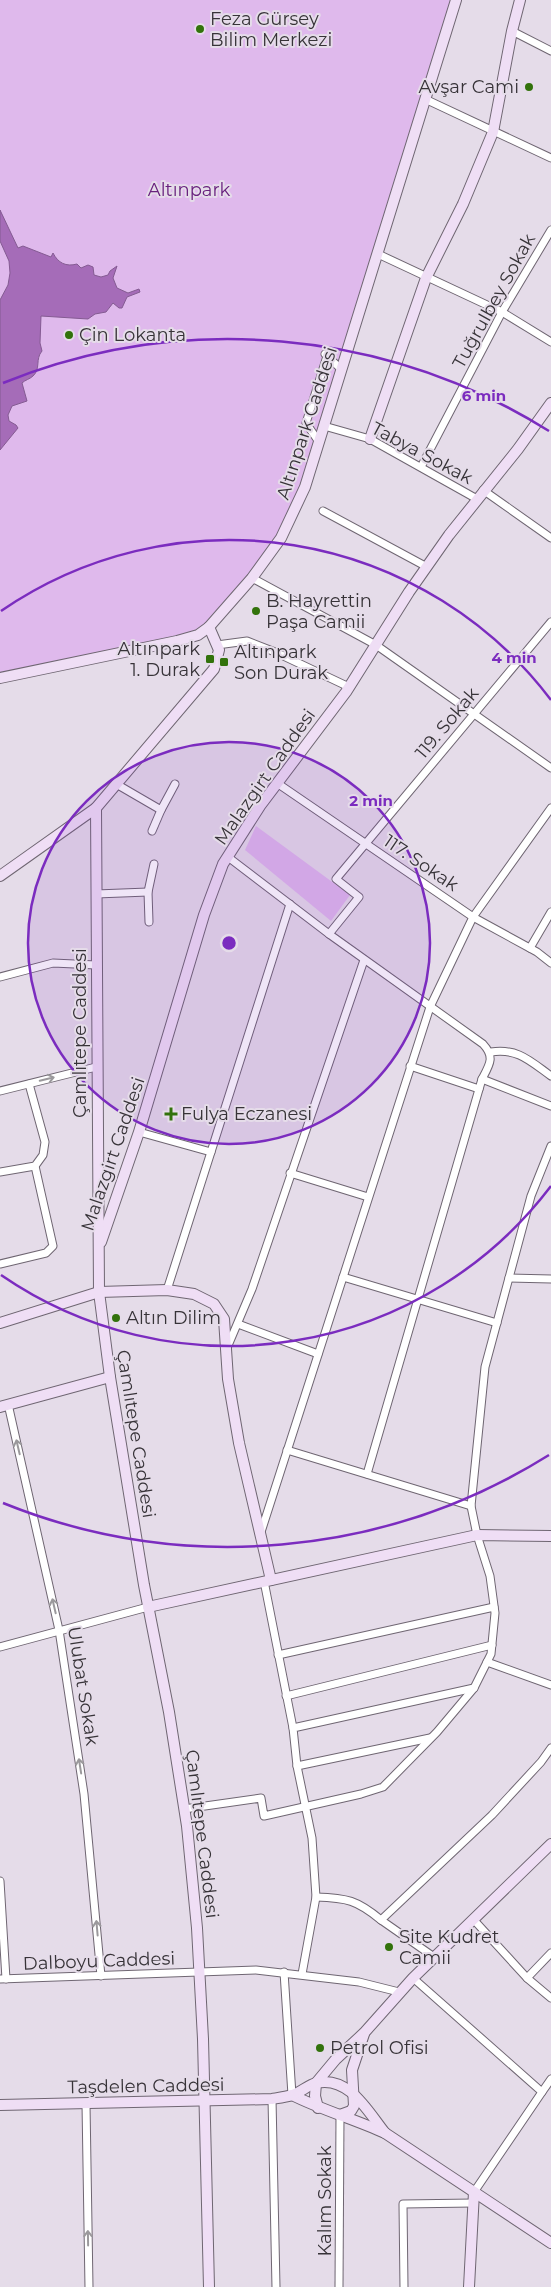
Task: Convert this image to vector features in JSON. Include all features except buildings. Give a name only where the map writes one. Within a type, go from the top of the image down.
[{"type":"street","name":"Altınpark Caddesi","points":[[0,678],[177,641],[198,634],[209,627],[252,578],[281,538],[301,498],[456,0]]},
{"type":"street","points":[[370,439],[426,278],[463,204],[493,132],[512,31],[520,0]]},
{"type":"street","points":[[512,31],[551,51]]},
{"type":"street","points":[[425,99],[551,158]]},
{"type":"street","name":"Tuğrulbey Sokak","points":[[421,467],[502,312],[551,230]]},
{"type":"street","points":[[378,254],[502,312],[551,342]]},
{"type":"street","points":[[319,442],[306,423],[326,354],[342,370]]},
{"type":"street","name":"Malazgirt Caddesi","points":[[98,1250],[139,1132],[204,915],[223,864],[277,783],[349,687],[427,567],[483,490],[518,449],[551,403]]},
{"type":"street","name":"Tabya Sokak","points":[[324,426],[370,439],[477,499]]},
{"type":"street","points":[[483,490],[551,538]]},
{"type":"street","points":[[323,511],[427,567]]},
{"type":"street","points":[[252,578],[376,645],[476,713],[551,768]]},
{"type":"street","name":"119. Sokak","points":[[329,934],[359,896],[336,879],[551,622]]},
{"type":"street","points":[[0,876],[96,808],[118,785],[214,669],[219,650],[209,627]]},
{"type":"street","points":[[217,645],[246,641],[275,652],[349,687]]},
{"type":"street","name":"117. Sokak","points":[[277,783],[473,917],[530,948],[551,963]]},
{"type":"street","points":[[152,831],[175,784]]},
{"type":"street","points":[[118,785],[161,810]]},
{"type":"street","name":"Çamlıtepe Caddesi","points":[[96,808],[96,1067],[99,1292],[110,1377],[148,1607],[169,1712],[184,1809],[200,1973],[206,2101],[209,2287]]},
{"type":"street","points":[[260,1535],[430,1007],[473,917],[551,808]]},
{"type":"street","points":[[228,857],[364,960],[483,1044],[490,1052],[492,1061],[482,1079],[367,1474]]},
{"type":"street","points":[[149,922],[148,892],[154,864]]},
{"type":"street","points":[[96,894],[148,892]]},
{"type":"street","points":[[167,1290],[290,904]]},
{"type":"street","points":[[530,948],[551,912]]},
{"type":"street","points":[[226,1351],[252,1289],[364,960]]},
{"type":"street","points":[[0,977],[53,964],[96,964]]},
{"type":"street","points":[[490,1052],[519,1053],[551,1076]]},
{"type":"street","points":[[410,1066],[479,1089]]},
{"type":"street","points":[[0,1091],[96,1067]]},
{"type":"street","points":[[482,1079],[551,1106]]},
{"type":"street","points":[[0,1172],[35,1166],[43,1155],[45,1142],[29,1084]]},
{"type":"street","points":[[139,1132],[211,1152]]},
{"type":"street","points":[[184,1809],[261,1798],[264,1816],[383,1788],[431,1738],[474,1688],[487,1662],[492,1645],[494,1607],[490,1576],[476,1535],[470,1506],[485,1367],[531,1196],[551,1146]]},
{"type":"street","points":[[0,1264],[46,1253],[53,1246],[35,1166]]},
{"type":"street","points":[[290,1173],[368,1197]]},
{"type":"street","points":[[343,1277],[497,1323]]},
{"type":"street","points":[[509,1278],[551,1279]]},
{"type":"street","points":[[0,1323],[99,1292],[167,1290],[194,1294],[214,1304],[224,1319],[228,1379],[239,1443],[260,1535],[278,1655],[293,1728],[304,1807],[312,1838],[316,1897],[302,1974]]},
{"type":"street","points":[[238,1324],[318,1354]]},
{"type":"street","points":[[4,1405],[110,1377]]},
{"type":"street","name":"Ulubat Sokak","points":[[4,1405],[59,1630],[84,1794],[101,1976]]},
{"type":"street","points":[[287,1450],[470,1506]]},
{"type":"street","points":[[0,1647],[148,1607],[476,1535],[551,1536]]},
{"type":"street","points":[[278,1655],[494,1607]]},
{"type":"street","points":[[286,1696],[492,1645]]},
{"type":"street","points":[[487,1662],[551,1685]]},
{"type":"street","points":[[293,1728],[474,1688]]},
{"type":"street","points":[[297,1766],[431,1738]]},
{"type":"street","points":[[381,1920],[492,1815],[541,1762],[551,1748]]},
{"type":"street","points":[[318,2108],[315,2096],[316,2083],[336,2059],[364,2033],[399,1992],[434,1957],[551,1844]]},
{"type":"street","points":[[0,1882],[3,1979]]},
{"type":"street","points":[[316,1897],[340,1898],[362,1904],[381,1920],[434,1957]]},
{"type":"street","points":[[473,1919],[527,1978],[551,1998]]},
{"type":"street","points":[[527,1978],[551,1953]]},
{"type":"street","name":"Dalboyu Caddesi","points":[[3,1979],[256,1970],[359,1982],[399,1992]]},
{"type":"street","points":[[284,1972],[292,2095],[318,2108],[385,2133],[474,2198],[551,2243]]},
{"type":"street","points":[[413,1978],[542,2092]]},
{"type":"street","points":[[340,2115],[351,2111],[354,2106],[355,2094],[352,2070],[364,2033]]},
{"type":"street","points":[[469,2287],[474,2198],[551,2079]]},
{"type":"street","points":[[316,2083],[340,2085],[355,2094],[385,2133]]},
{"type":"street","name":"Taşdelen Caddesi","points":[[0,2105],[272,2099],[292,2095],[316,2083]]},
{"type":"street","points":[[272,2099],[276,2287]]},
{"type":"street","points":[[86,2104],[89,2287]]},
{"type":"street","name":"Kalım Sokak","points":[[339,2287],[340,2115]]},
{"type":"street","points":[[404,2287],[403,2204],[474,2198]]},
{"type":"green space","name":"Altınpark","points":[[0,0],[456,0],[305,487],[281,538],[198,635],[0,678]]},
{"type":"green space","points":[[256,826],[350,895],[331,921],[245,850]]},
{"type":"shaded area","points":[[0,210],[18,248],[23,246],[51,257],[53,253],[60,262],[77,264],[81,268],[88,265],[93,267],[94,275],[101,277],[108,275],[117,266],[113,278],[117,288],[128,293],[139,289],[140,292],[127,297],[122,308],[113,303],[106,312],[95,314],[88,319],[41,316],[40,343],[42,351],[37,370],[33,376],[22,383],[27,401],[12,406],[8,415],[9,421],[18,428],[0,450],[0,300],[8,285],[10,273],[9,261],[0,241]]},
{"type":"place","name":"Feza Gürsey Bilim Merkezi","points":[[200,29]]},
{"type":"place","name":"Avşar Cami","points":[[529,87]]},
{"type":"place","name":"Çin Lokanta","points":[[69,335]]},
{"type":"place","name":"B. Hayrettin Paşa Camii","points":[[256,611]]},
{"type":"place","name":"Altınpark 1. Durak","points":[[210,659]]},
{"type":"place","name":"Altınpark Son Durak","points":[[224,662]]},
{"type":"place","name":"Fulya Eczanesi","points":[[171,1114]]},
{"type":"place","name":"Altın Dilim","points":[[116,1318]]},
{"type":"place","name":"Site Kudret Camii","points":[[389,1947]]},
{"type":"place","name":"Petrol Ofisi","points":[[320,2048]]}]
